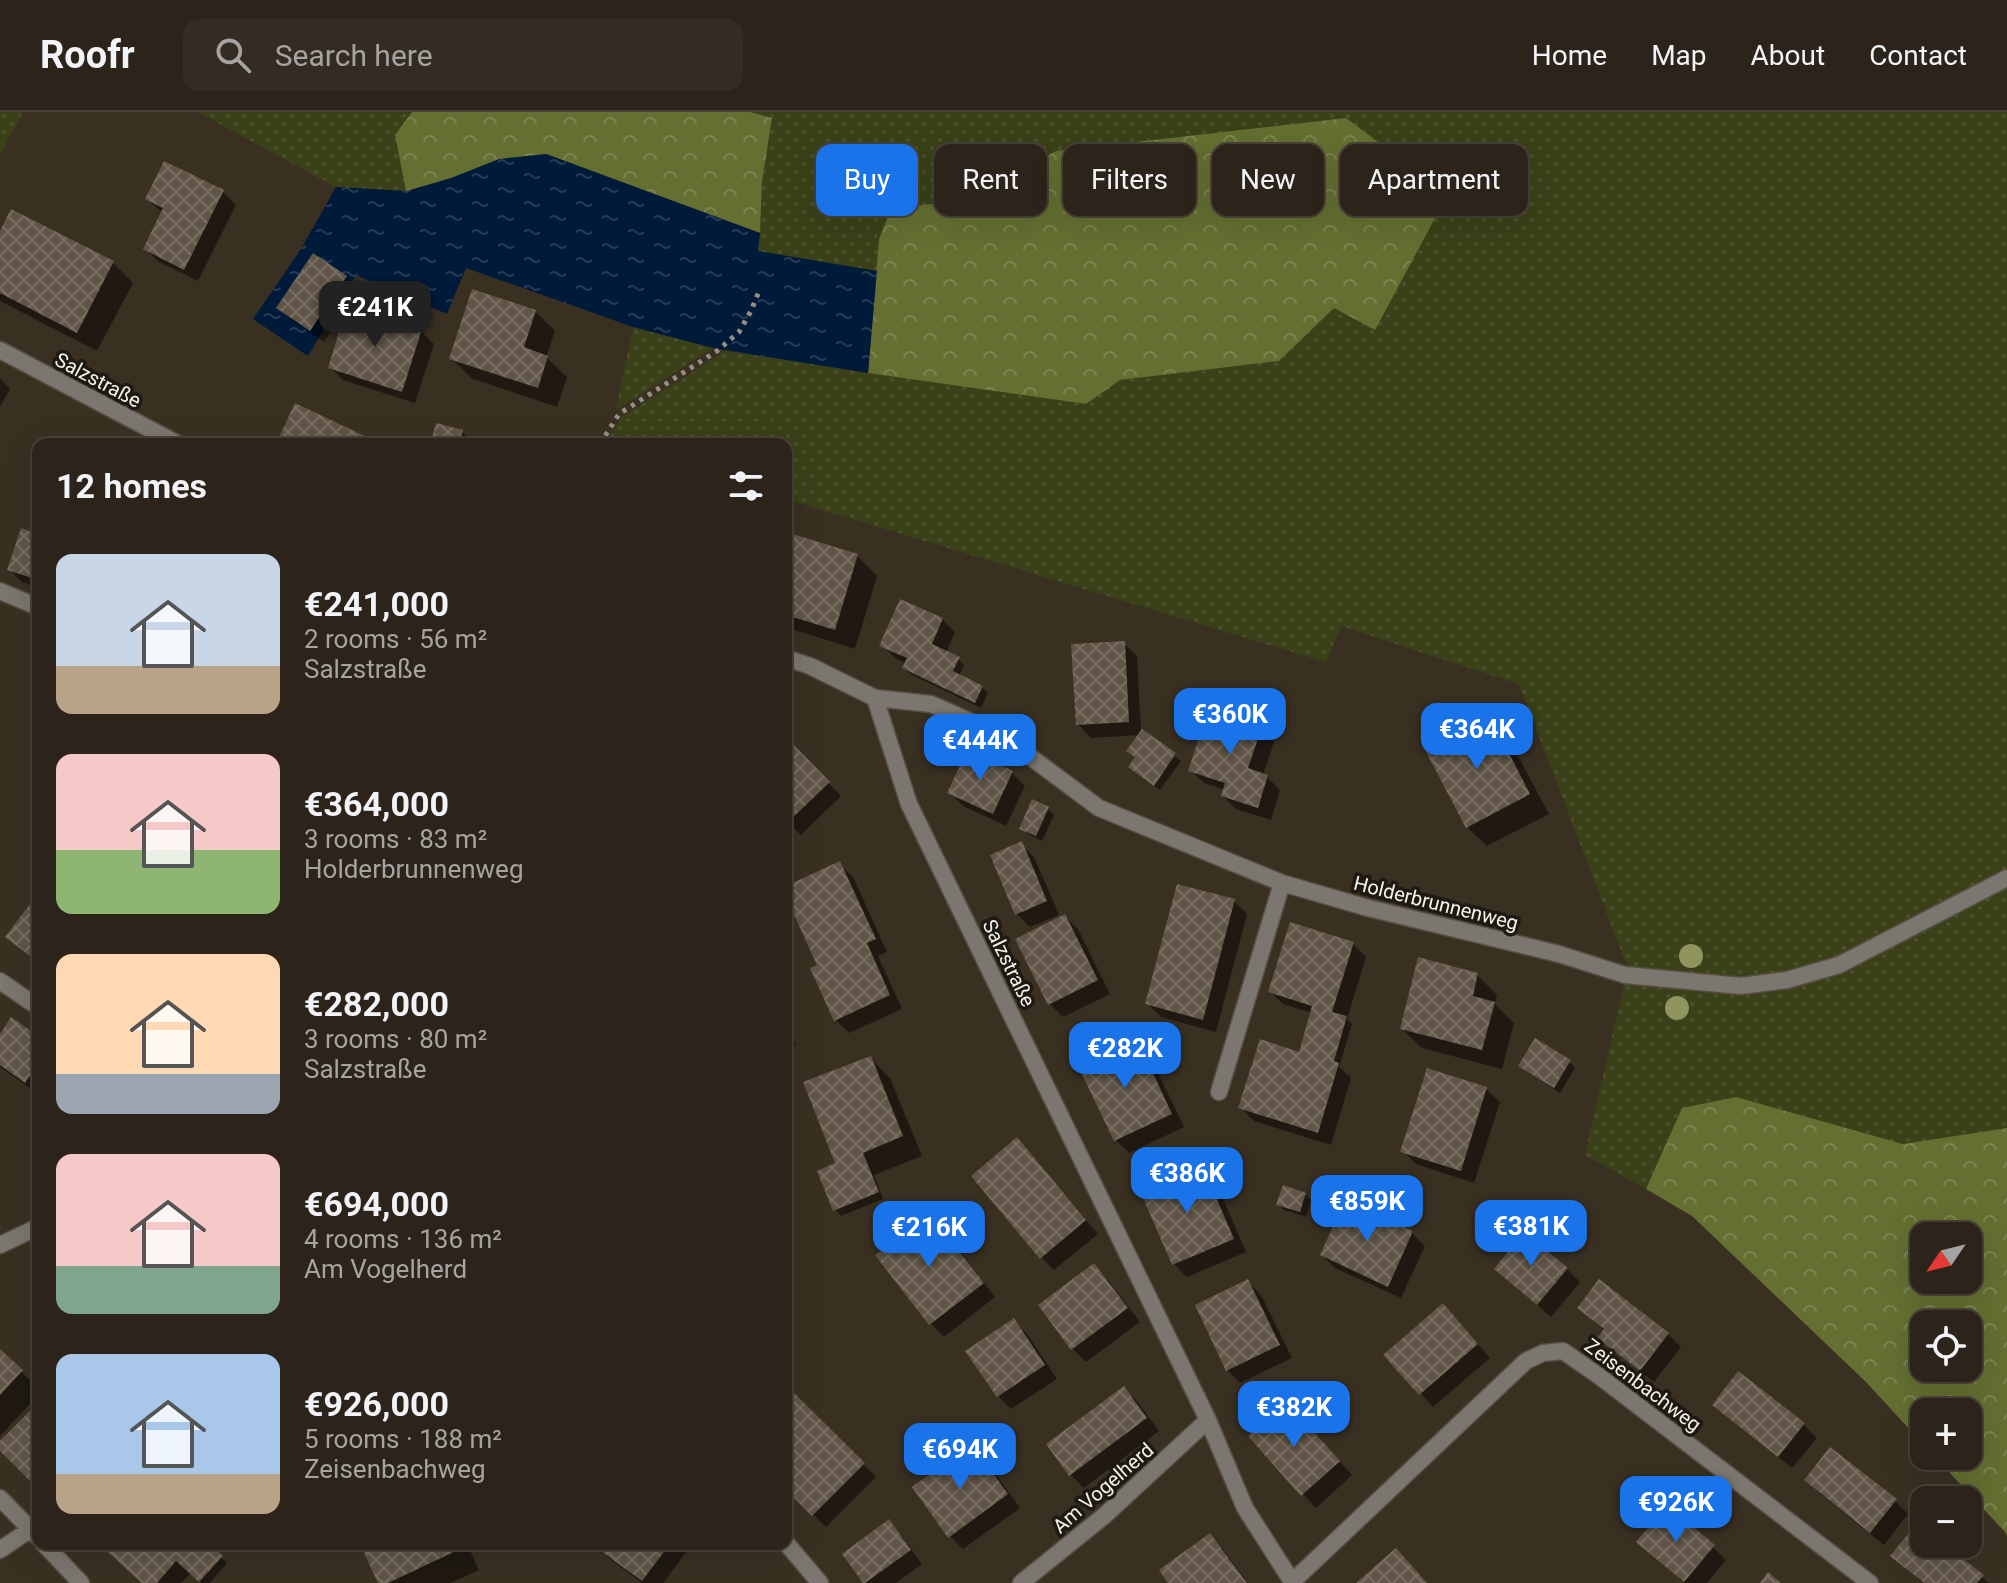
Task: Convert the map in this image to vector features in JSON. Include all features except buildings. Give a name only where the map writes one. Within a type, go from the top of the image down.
[{"type":"street","name":"Salzstraße","points":[[0,350],[167,438]]},
{"type":"street","points":[[0,591],[32,604]]},
{"type":"street","points":[[792,660],[875,698]]},
{"type":"street","name":"Salzstraße","points":[[875,698],[909,804],[1208,1420],[1245,1508],[1293,1582]]},
{"type":"street","name":"Holderbrunnenweg","points":[[875,698],[931,704],[1001,735],[1099,808],[1282,883],[1368,908],[1559,954],[1625,975],[1741,986],[1787,980],[1839,965],[2007,878]]},
{"type":"street","points":[[1219,1092],[1282,883]]},
{"type":"street","points":[[0,981],[32,1003]]},
{"type":"street","points":[[0,1245],[32,1230]]},
{"type":"street","name":"Zeisenbachweg","points":[[1293,1582],[1526,1361],[1543,1353],[1563,1351],[1870,1583]]},
{"type":"street","name":"Am Vogelherd","points":[[1021,1583],[1104,1516],[1208,1420]]},
{"type":"street","points":[[0,1498],[32,1531]]},
{"type":"street","points":[[0,1550],[32,1534]]},
{"type":"street","points":[[50,1550],[81,1583]]},
{"type":"street","points":[[792,1550],[820,1583]]},
{"type":"path","points":[[604,438],[619,414],[717,351],[739,332],[760,289]]},
{"type":"green space","points":[[0,112],[23,112],[0,154]]},
{"type":"green space","points":[[198,112],[412,112],[395,136],[406,191],[336,187]]},
{"type":"green space","points":[[412,112],[750,112],[772,118],[762,182],[760,233],[546,154],[406,191],[395,135]]},
{"type":"green space","points":[[750,112],[2007,112],[2007,872],[1836,958],[1787,975],[1743,980],[1628,969],[1519,684],[1341,626],[1326,662],[792,501],[792,438],[610,438],[622,417],[725,351],[1086,404],[1120,380],[1279,361],[1334,308],[1374,329],[1172,216],[1196,216],[1196,144],[1063,144],[1063,155],[1056,151],[1047,156],[1047,144],[934,144],[934,204],[918,206],[918,144],[816,144],[816,216],[889,216],[879,239],[877,271],[758,251],[762,182],[772,118]]},
{"type":"green space","points":[[1346,118],[1381,144],[1340,144],[1340,216],[1436,216],[1375,330],[1334,308],[1279,361],[1120,380],[1086,404],[868,373],[879,239],[888,216],[918,216],[918,206],[934,204],[934,216],[1047,216],[1047,156],[1063,150],[1063,216],[1196,216],[1196,144],[1118,144]]},
{"type":"green space","points":[[633,327],[713,348],[616,410]]},
{"type":"green space","points":[[2007,884],[2007,1128],[1903,1144],[1736,1097],[1682,1108],[1646,1189],[1585,1155],[1625,980],[1790,985]]},
{"type":"green space","points":[[1736,1097],[1903,1144],[2007,1128],[2007,1536],[1982,1507],[1982,1486],[1962,1486],[1947,1470],[1982,1470],[1982,1398],[1910,1398],[1910,1430],[1866,1382],[1692,1216],[1646,1189],[1682,1108]]},
{"type":"water","points":[[546,154],[760,233],[758,251],[877,271],[868,373],[713,348],[633,327],[466,268],[447,314],[356,275],[308,356],[253,319],[301,249],[336,187],[407,191],[499,159]]}]
